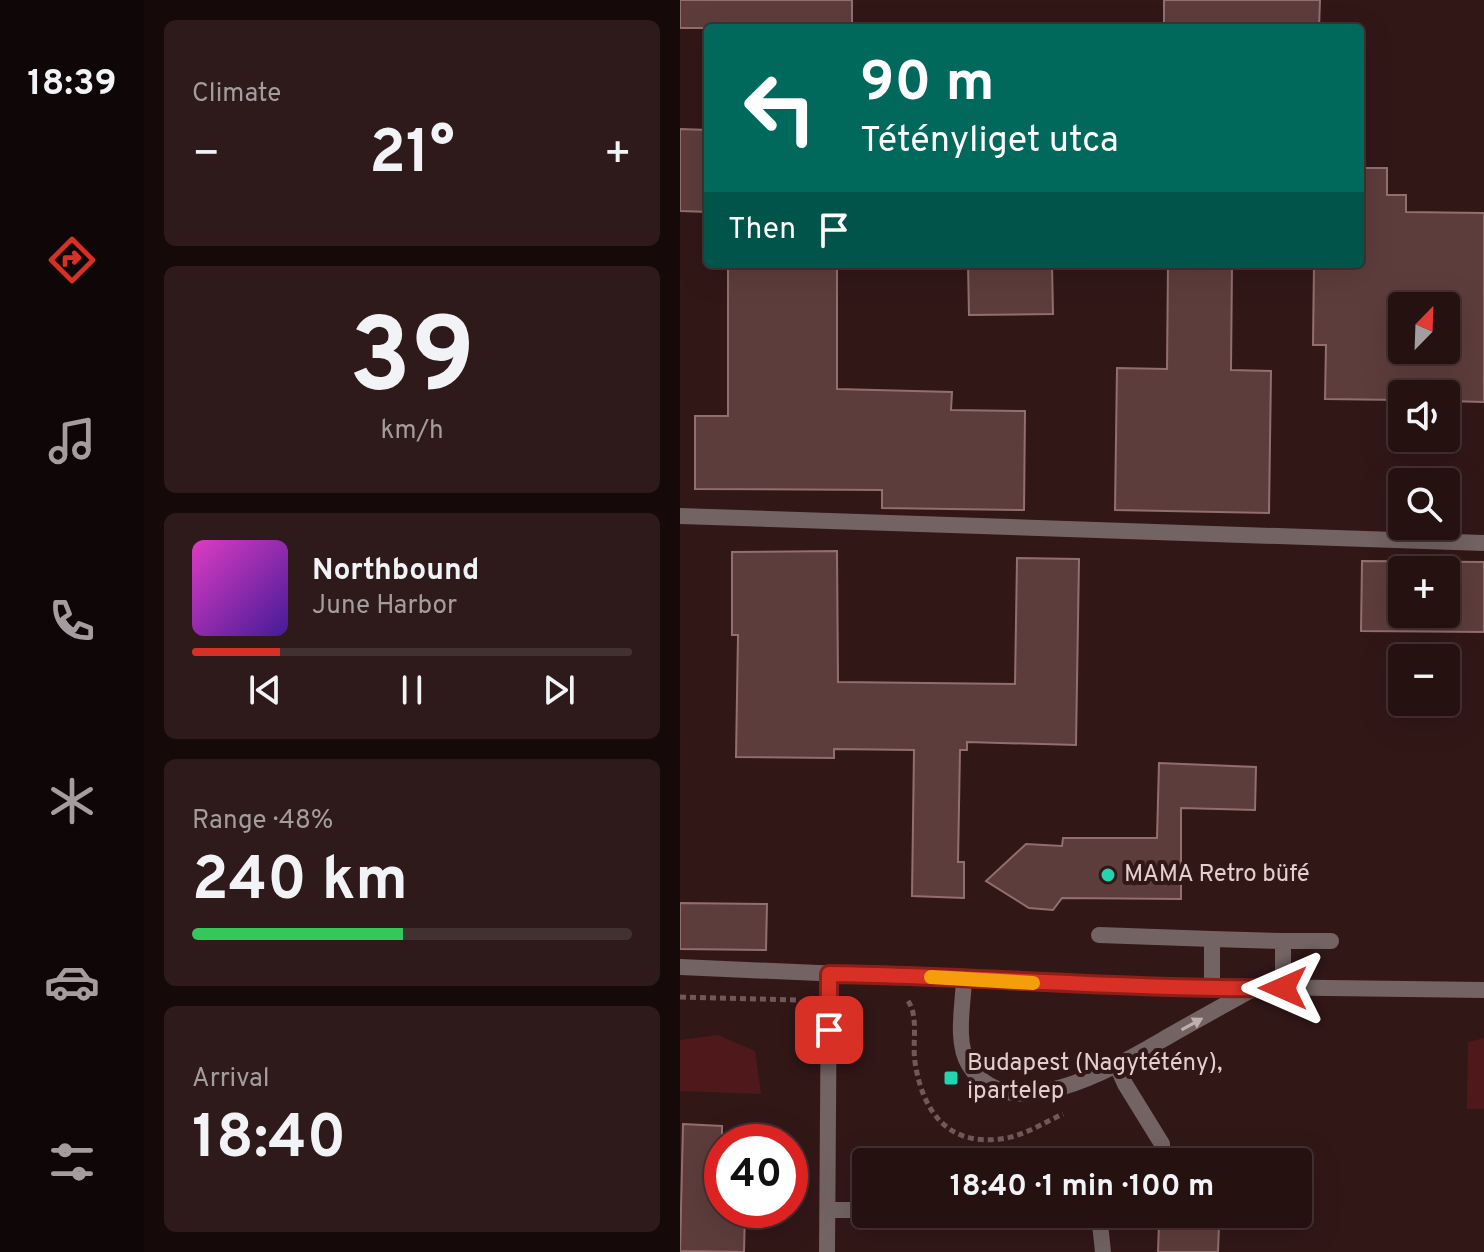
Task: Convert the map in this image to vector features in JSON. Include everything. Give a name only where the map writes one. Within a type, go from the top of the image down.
[{"type":"street","points":[[680,516],[1484,543]]},
{"type":"street","points":[[1099,935],[1331,941]]},
{"type":"street","points":[[1212,939],[1212,987]]},
{"type":"street","points":[[1283,941],[1283,988]]},
{"type":"street","points":[[680,967],[964,980],[1255,988],[1484,990]]},
{"type":"street","points":[[827,1252],[829,974]]},
{"type":"street","points":[[964,980],[963,1043],[968,1064],[993,1087],[1028,1093],[1067,1087],[1117,1066],[1255,988]]},
{"type":"street","points":[[1117,1066],[1162,1148]]},
{"type":"street","points":[[829,1210],[852,1210]]},
{"type":"street","points":[[1100,1228],[1103,1252]]},
{"type":"path","points":[[680,997],[829,1000]]},
{"type":"path","points":[[906,999],[911,1003],[914,1059],[921,1091],[938,1122],[952,1131],[978,1139],[1000,1139],[1022,1133],[1075,1108]]},
{"type":"shaded area","points":[[718,1035],[755,1051],[761,1094],[680,1091],[680,1040]]},
{"type":"shaded area","points":[[1484,1038],[1484,1109],[1467,1109],[1468,1042]]},
{"type":"building","points":[[680,0],[852,0],[852,24],[704,24],[704,28],[680,28]]},
{"type":"building","points":[[1164,0],[1320,0],[1319,24],[1164,24]]},
{"type":"building","points":[[680,129],[704,130],[704,212],[680,211]]},
{"type":"building","points":[[1364,168],[1387,168],[1387,195],[1406,195],[1406,212],[1484,213],[1484,402],[1460,401],[1460,380],[1388,380],[1388,400],[1325,399],[1326,345],[1313,345],[1314,268],[1364,268]]},
{"type":"building","points":[[728,268],[837,268],[837,389],[952,392],[951,410],[1025,411],[1024,510],[882,508],[882,490],[695,489],[695,416],[728,416]]},
{"type":"building","points":[[968,268],[1052,268],[1053,314],[969,315]]},
{"type":"building","points":[[1168,268],[1232,268],[1231,370],[1271,371],[1269,513],[1115,510],[1117,368],[1167,369]]},
{"type":"building","points":[[837,551],[838,682],[1015,684],[1017,558],[1079,559],[1076,745],[967,742],[967,750],[960,750],[958,862],[964,862],[964,898],[912,896],[914,750],[834,749],[834,758],[736,757],[738,635],[732,635],[732,552]]},
{"type":"building","points":[[1362,561],[1388,561],[1388,628],[1460,628],[1460,562],[1484,562],[1484,632],[1361,631]]},
{"type":"building","points":[[1159,763],[1256,767],[1255,810],[1181,808],[1181,899],[1062,898],[1053,910],[1029,908],[986,881],[1026,844],[1062,846],[1063,838],[1157,838]]},
{"type":"building","points":[[680,903],[767,904],[766,950],[680,949]]},
{"type":"building","points":[[683,1124],[704,1125],[704,1228],[745,1228],[744,1252],[680,1251]]},
{"type":"building","points":[[1159,1228],[1219,1228],[1218,1252],[1158,1252]]},
{"type":"slow traffic","points":[[931,977],[1033,983]]},
{"type":"place","name":"MAMA Retro büfé","points":[[1108,875]]},
{"type":"place","name":"Budapest (Nagytétény), ipartelep","points":[[951,1078]]},
{"type":"route","points":[[829,1030],[829,974],[1094,985],[1283,988]]}]
